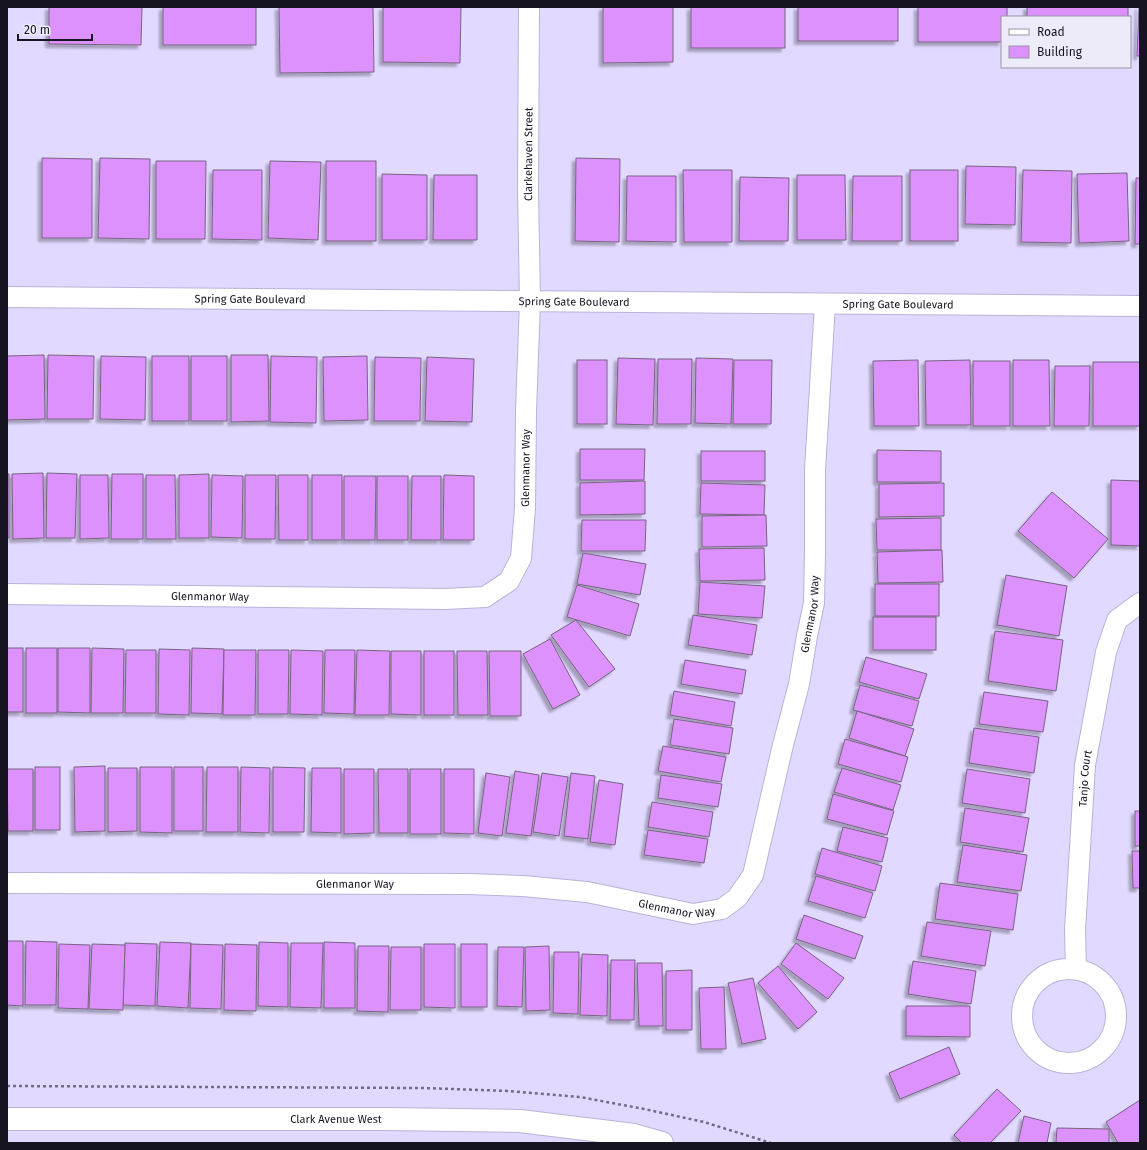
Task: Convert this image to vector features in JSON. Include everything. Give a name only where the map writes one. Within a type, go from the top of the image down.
[{"type":"street","name":"Clarkehaven Street","points":[[529,7],[528,190],[530,301]]},
{"type":"street","name":"Spring Gate Boulevard","points":[[7,297],[1140,306]]},
{"type":"street","name":"Glenmanor Way","points":[[7,594],[445,599],[485,597],[509,581],[520,558],[525,508],[526,411],[530,301]]},
{"type":"street","name":"Glenmanor Way","points":[[7,883],[469,884],[587,892],[693,914],[722,909],[737,898],[753,875],[782,749],[799,684],[814,603],[815,470],[825,304]]},
{"type":"street","name":"Tanjo Court","points":[[1076,969],[1075,930],[1085,765],[1106,652],[1117,620],[1140,603]]},
{"type":"street","points":[[1076,969],[1089,973],[1102,982],[1111,994],[1116,1009],[1116,1025],[1110,1039],[1100,1051],[1094,1055],[1087,1059],[1072,1062],[1056,1061],[1042,1054],[1032,1043],[1025,1030],[1022,1014],[1026,999],[1033,986],[1044,976],[1058,970],[1076,969]]},
{"type":"street","name":"Clark Avenue West","points":[[7,1119],[388,1119],[520,1121],[634,1134],[662,1143]]},
{"type":"building","points":[[49,7],[142,7],[141,45],[49,44]]},
{"type":"building","points":[[163,7],[256,7],[256,45],[163,45]]},
{"type":"building","points":[[279,7],[373,7],[374,72],[280,73]]},
{"type":"building","points":[[383,7],[461,7],[460,63],[383,62]]},
{"type":"building","points":[[603,7],[673,7],[673,62],[603,63]]},
{"type":"building","points":[[691,7],[785,7],[785,48],[691,48]]},
{"type":"building","points":[[798,7],[898,7],[898,41],[798,41]]},
{"type":"building","points":[[918,7],[1007,7],[1007,16],[1001,16],[1001,42],[918,42]]},
{"type":"building","points":[[1027,7],[1128,7],[1128,16],[1027,16]]},
{"type":"building","points":[[1139,7],[1140,56],[1137,56]]},
{"type":"building","points":[[42,158],[92,159],[92,238],[42,238]]},
{"type":"building","points":[[100,158],[150,159],[149,239],[98,238]]},
{"type":"building","points":[[576,158],[620,159],[619,242],[575,241]]},
{"type":"building","points":[[156,161],[206,161],[205,239],[156,239]]},
{"type":"building","points":[[270,161],[321,162],[318,240],[268,238]]},
{"type":"building","points":[[326,161],[376,161],[376,241],[326,241]]},
{"type":"building","points":[[966,166],[1016,167],[1015,225],[965,224]]},
{"type":"building","points":[[213,170],[262,170],[262,240],[212,239]]},
{"type":"building","points":[[683,170],[732,170],[732,242],[684,242]]},
{"type":"building","points":[[910,170],[958,170],[958,241],[910,241]]},
{"type":"building","points":[[1023,170],[1072,171],[1071,243],[1021,242]]},
{"type":"building","points":[[1127,173],[1129,241],[1079,243],[1077,174]]},
{"type":"building","points":[[382,174],[427,175],[427,240],[382,240]]},
{"type":"building","points":[[434,175],[477,175],[477,240],[433,240]]},
{"type":"building","points":[[797,175],[845,175],[846,240],[797,240]]},
{"type":"building","points":[[627,176],[676,176],[676,242],[626,241]]},
{"type":"building","points":[[853,176],[902,176],[902,241],[852,241]]},
{"type":"building","points":[[740,177],[789,178],[788,241],[739,241]]},
{"type":"building","points":[[1136,178],[1140,178],[1140,244],[1135,244]]},
{"type":"building","points":[[44,355],[45,419],[7,420],[7,356]]},
{"type":"building","points":[[48,355],[94,356],[93,419],[47,419]]},
{"type":"building","points":[[231,355],[268,355],[269,421],[231,422]]},
{"type":"building","points":[[101,356],[146,357],[145,420],[100,419]]},
{"type":"building","points":[[152,356],[189,356],[189,421],[152,421]]},
{"type":"building","points":[[191,356],[227,356],[227,421],[191,421]]},
{"type":"building","points":[[271,356],[317,357],[316,423],[270,422]]},
{"type":"building","points":[[367,356],[368,420],[324,421],[323,357]]},
{"type":"building","points":[[375,357],[421,358],[420,421],[374,421]]},
{"type":"building","points":[[427,357],[474,359],[472,422],[425,421]]},
{"type":"building","points":[[618,358],[655,359],[653,425],[616,424]]},
{"type":"building","points":[[696,358],[733,359],[731,424],[695,423]]},
{"type":"building","points":[[658,359],[692,359],[691,424],[657,424]]},
{"type":"building","points":[[577,360],[607,360],[607,424],[577,424]]},
{"type":"building","points":[[734,360],[772,360],[771,424],[733,424]]},
{"type":"building","points":[[918,360],[919,426],[874,426],[873,361]]},
{"type":"building","points":[[970,360],[971,425],[926,425],[925,361]]},
{"type":"building","points":[[1013,360],[1049,360],[1050,426],[1013,426]]},
{"type":"building","points":[[973,361],[1010,361],[1010,426],[973,426]]},
{"type":"building","points":[[1093,362],[1140,362],[1140,426],[1093,426]]},
{"type":"building","points":[[1055,366],[1090,366],[1089,426],[1054,426]]},
{"type":"building","points":[[580,449],[645,449],[644,480],[580,480]]},
{"type":"building","points":[[877,450],[941,451],[941,482],[877,482]]},
{"type":"building","points":[[701,451],[765,451],[765,481],[701,481]]},
{"type":"building","points":[[43,473],[44,538],[13,539],[12,474]]},
{"type":"building","points":[[47,473],[77,474],[75,538],[46,538]]},
{"type":"building","points":[[7,474],[9,474],[9,538],[7,538]]},
{"type":"building","points":[[112,474],[143,474],[143,539],[111,539]]},
{"type":"building","points":[[209,474],[209,538],[179,538],[179,475]]},
{"type":"building","points":[[80,475],[108,475],[109,538],[80,539]]},
{"type":"building","points":[[146,475],[175,475],[176,539],[146,539]]},
{"type":"building","points":[[212,475],[243,476],[242,538],[211,537]]},
{"type":"building","points":[[245,475],[276,475],[275,539],[245,539]]},
{"type":"building","points":[[278,475],[308,475],[308,540],[279,540]]},
{"type":"building","points":[[312,475],[342,475],[342,540],[312,540]]},
{"type":"building","points":[[444,475],[474,476],[474,540],[443,540]]},
{"type":"building","points":[[344,476],[376,476],[375,540],[344,540]]},
{"type":"building","points":[[377,476],[408,476],[408,540],[377,540]]},
{"type":"building","points":[[412,476],[441,476],[441,540],[411,540]]},
{"type":"building","points":[[1111,480],[1140,481],[1140,546],[1111,545]]},
{"type":"building","points":[[645,481],[645,514],[580,515],[580,483]]},
{"type":"building","points":[[701,483],[765,485],[764,515],[700,514]]},
{"type":"building","points":[[944,483],[944,516],[879,517],[879,484]]},
{"type":"building","points":[[1052,492],[1108,539],[1074,578],[1018,531]]},
{"type":"building","points":[[766,515],[767,546],[702,547],[702,516]]},
{"type":"building","points":[[941,518],[941,550],[877,550],[876,519]]},
{"type":"building","points":[[582,520],[646,520],[645,551],[581,551]]},
{"type":"building","points":[[764,548],[765,580],[700,581],[699,549]]},
{"type":"building","points":[[942,550],[943,582],[878,583],[877,552]]},
{"type":"building","points":[[583,553],[646,564],[640,595],[577,584]]},
{"type":"building","points":[[1006,575],[1067,586],[1059,636],[997,625]]},
{"type":"building","points":[[700,582],[765,586],[762,618],[698,614]]},
{"type":"building","points":[[875,584],[939,584],[939,616],[875,616]]},
{"type":"building","points":[[577,585],[639,604],[630,636],[567,617]]},
{"type":"building","points":[[693,615],[757,625],[752,655],[688,645]]},
{"type":"building","points":[[873,617],[936,617],[936,650],[873,650]]},
{"type":"building","points":[[576,620],[615,669],[589,687],[551,635]]},
{"type":"building","points":[[995,631],[1063,640],[1056,691],[988,681]]},
{"type":"building","points":[[550,639],[580,695],[553,709],[523,654]]},
{"type":"building","points":[[7,648],[23,648],[23,712],[7,712]]},
{"type":"building","points":[[26,648],[57,648],[57,713],[26,713]]},
{"type":"building","points":[[58,648],[90,648],[90,713],[58,712]]},
{"type":"building","points":[[92,648],[124,649],[123,713],[91,713]]},
{"type":"building","points":[[192,648],[224,649],[222,714],[191,713]]},
{"type":"building","points":[[159,649],[190,650],[189,715],[158,714]]},
{"type":"building","points":[[126,650],[156,650],[156,713],[125,713]]},
{"type":"building","points":[[224,650],[256,650],[255,715],[223,715]]},
{"type":"building","points":[[258,650],[289,650],[288,714],[258,714]]},
{"type":"building","points":[[291,650],[323,651],[322,715],[290,714]]},
{"type":"building","points":[[325,650],[355,650],[354,714],[324,713]]},
{"type":"building","points":[[357,650],[390,651],[389,715],[355,715]]},
{"type":"building","points":[[391,651],[421,651],[421,715],[391,714]]},
{"type":"building","points":[[424,651],[454,651],[454,715],[424,715]]},
{"type":"building","points":[[457,651],[487,651],[488,715],[458,715]]},
{"type":"building","points":[[489,651],[521,651],[521,716],[490,716]]},
{"type":"building","points":[[866,657],[927,674],[919,699],[859,682]]},
{"type":"building","points":[[685,660],[746,670],[742,694],[681,684]]},
{"type":"building","points":[[860,685],[919,701],[912,726],[853,710]]},
{"type":"building","points":[[674,691],[735,702],[731,726],[670,715]]},
{"type":"building","points":[[984,692],[1048,701],[1043,732],[979,724]]},
{"type":"building","points":[[857,711],[914,729],[905,756],[849,738]]},
{"type":"building","points":[[674,719],[733,728],[729,754],[670,745]]},
{"type":"building","points":[[974,728],[1039,737],[1034,773],[969,763]]},
{"type":"building","points":[[845,739],[908,757],[901,782],[838,764]]},
{"type":"building","points":[[663,746],[726,757],[721,782],[658,771]]},
{"type":"building","points":[[105,766],[105,831],[75,832],[74,767]]},
{"type":"building","points":[[35,767],[60,767],[60,830],[35,830]]},
{"type":"building","points":[[140,767],[172,767],[172,833],[140,832]]},
{"type":"building","points":[[174,767],[203,767],[203,831],[174,831]]},
{"type":"building","points":[[207,767],[238,767],[238,832],[206,832]]},
{"type":"building","points":[[241,767],[270,768],[269,833],[240,832]]},
{"type":"building","points":[[273,767],[305,768],[304,832],[273,832]]},
{"type":"building","points":[[108,768],[137,768],[137,831],[108,832]]},
{"type":"building","points":[[312,768],[341,768],[341,833],[311,832]]},
{"type":"building","points":[[842,768],[901,785],[893,810],[834,792]]},
{"type":"building","points":[[7,769],[33,769],[33,831],[8,831]]},
{"type":"building","points":[[344,769],[374,769],[374,833],[344,834]]},
{"type":"building","points":[[378,769],[408,769],[408,833],[379,833]]},
{"type":"building","points":[[410,769],[441,769],[441,834],[410,834]]},
{"type":"building","points":[[444,769],[474,769],[474,834],[444,833]]},
{"type":"building","points":[[967,769],[1030,779],[1025,813],[962,803]]},
{"type":"building","points":[[515,771],[539,775],[531,836],[506,833]]},
{"type":"building","points":[[486,773],[510,777],[502,836],[478,833]]},
{"type":"building","points":[[542,773],[568,777],[559,836],[533,832]]},
{"type":"building","points":[[571,773],[595,776],[588,839],[564,836]]},
{"type":"building","points":[[661,775],[722,784],[718,807],[658,798]]},
{"type":"building","points":[[599,780],[623,784],[615,845],[590,842]]},
{"type":"building","points":[[833,794],[894,811],[887,835],[827,819]]},
{"type":"building","points":[[652,802],[713,812],[709,837],[648,827]]},
{"type":"building","points":[[965,808],[1029,818],[1023,852],[960,842]]},
{"type":"building","points":[[1135,811],[1140,811],[1140,846],[1135,846]]},
{"type":"building","points":[[843,827],[888,838],[882,862],[837,851]]},
{"type":"building","points":[[648,830],[708,839],[704,863],[644,855]]},
{"type":"building","points":[[963,845],[1027,855],[1021,891],[957,882]]},
{"type":"building","points":[[822,848],[882,866],[875,891],[815,874]]},
{"type":"building","points":[[1132,851],[1140,851],[1140,888],[1133,888]]},
{"type":"building","points":[[816,876],[873,893],[865,918],[808,901]]},
{"type":"building","points":[[940,883],[1018,894],[1013,930],[935,919]]},
{"type":"building","points":[[804,915],[863,936],[855,959],[796,939]]},
{"type":"building","points":[[927,922],[991,931],[985,966],[921,956]]},
{"type":"building","points":[[7,941],[23,941],[23,1006],[7,1005]]},
{"type":"building","points":[[26,941],[57,942],[56,1005],[25,1005]]},
{"type":"building","points":[[160,942],[191,943],[188,1008],[157,1006]]},
{"type":"building","points":[[259,942],[288,943],[288,1007],[258,1006]]},
{"type":"building","points":[[324,942],[355,943],[355,1008],[324,1008]]},
{"type":"building","points":[[125,943],[157,944],[155,1006],[123,1005]]},
{"type":"building","points":[[291,943],[323,943],[321,1008],[290,1007]]},
{"type":"building","points":[[796,943],[844,978],[828,999],[781,964]]},
{"type":"building","points":[[59,944],[90,945],[88,1009],[58,1008]]},
{"type":"building","points":[[92,944],[125,945],[123,1010],[89,1009]]},
{"type":"building","points":[[191,944],[223,945],[221,1009],[190,1008]]},
{"type":"building","points":[[225,944],[257,945],[256,1011],[224,1010]]},
{"type":"building","points":[[424,944],[455,944],[455,1008],[424,1007]]},
{"type":"building","points":[[461,944],[487,944],[487,1007],[461,1007]]},
{"type":"building","points":[[358,946],[389,946],[388,1012],[357,1011]]},
{"type":"building","points":[[549,946],[550,1010],[526,1011],[525,947]]},
{"type":"building","points":[[391,947],[421,947],[421,1010],[390,1010]]},
{"type":"building","points":[[498,947],[524,947],[522,1007],[497,1006]]},
{"type":"building","points":[[554,952],[579,952],[578,1014],[553,1013]]},
{"type":"building","points":[[582,954],[608,955],[607,1016],[580,1015]]},
{"type":"building","points":[[611,960],[635,960],[634,1020],[610,1020]]},
{"type":"building","points":[[913,961],[976,971],[971,1004],[908,994]]},
{"type":"building","points":[[637,963],[662,963],[663,1026],[639,1026]]},
{"type":"building","points":[[778,966],[817,1012],[798,1029],[758,983]]},
{"type":"building","points":[[692,970],[692,1030],[666,1030],[666,971]]},
{"type":"building","points":[[753,978],[766,1039],[742,1044],[728,983]]},
{"type":"building","points":[[724,987],[726,1049],[701,1049],[699,988]]},
{"type":"building","points":[[906,1006],[970,1006],[970,1037],[906,1036]]},
{"type":"building","points":[[949,1047],[960,1074],[900,1099],[889,1073]]},
{"type":"building","points":[[997,1089],[1021,1111],[990,1143],[962,1143],[954,1135]]},
{"type":"building","points":[[1140,1100],[1140,1143],[1118,1143],[1106,1122]]},
{"type":"building","points":[[1024,1116],[1051,1123],[1047,1143],[1018,1143]]},
{"type":"building","points":[[1057,1128],[1109,1129],[1109,1143],[1056,1143]]}]
